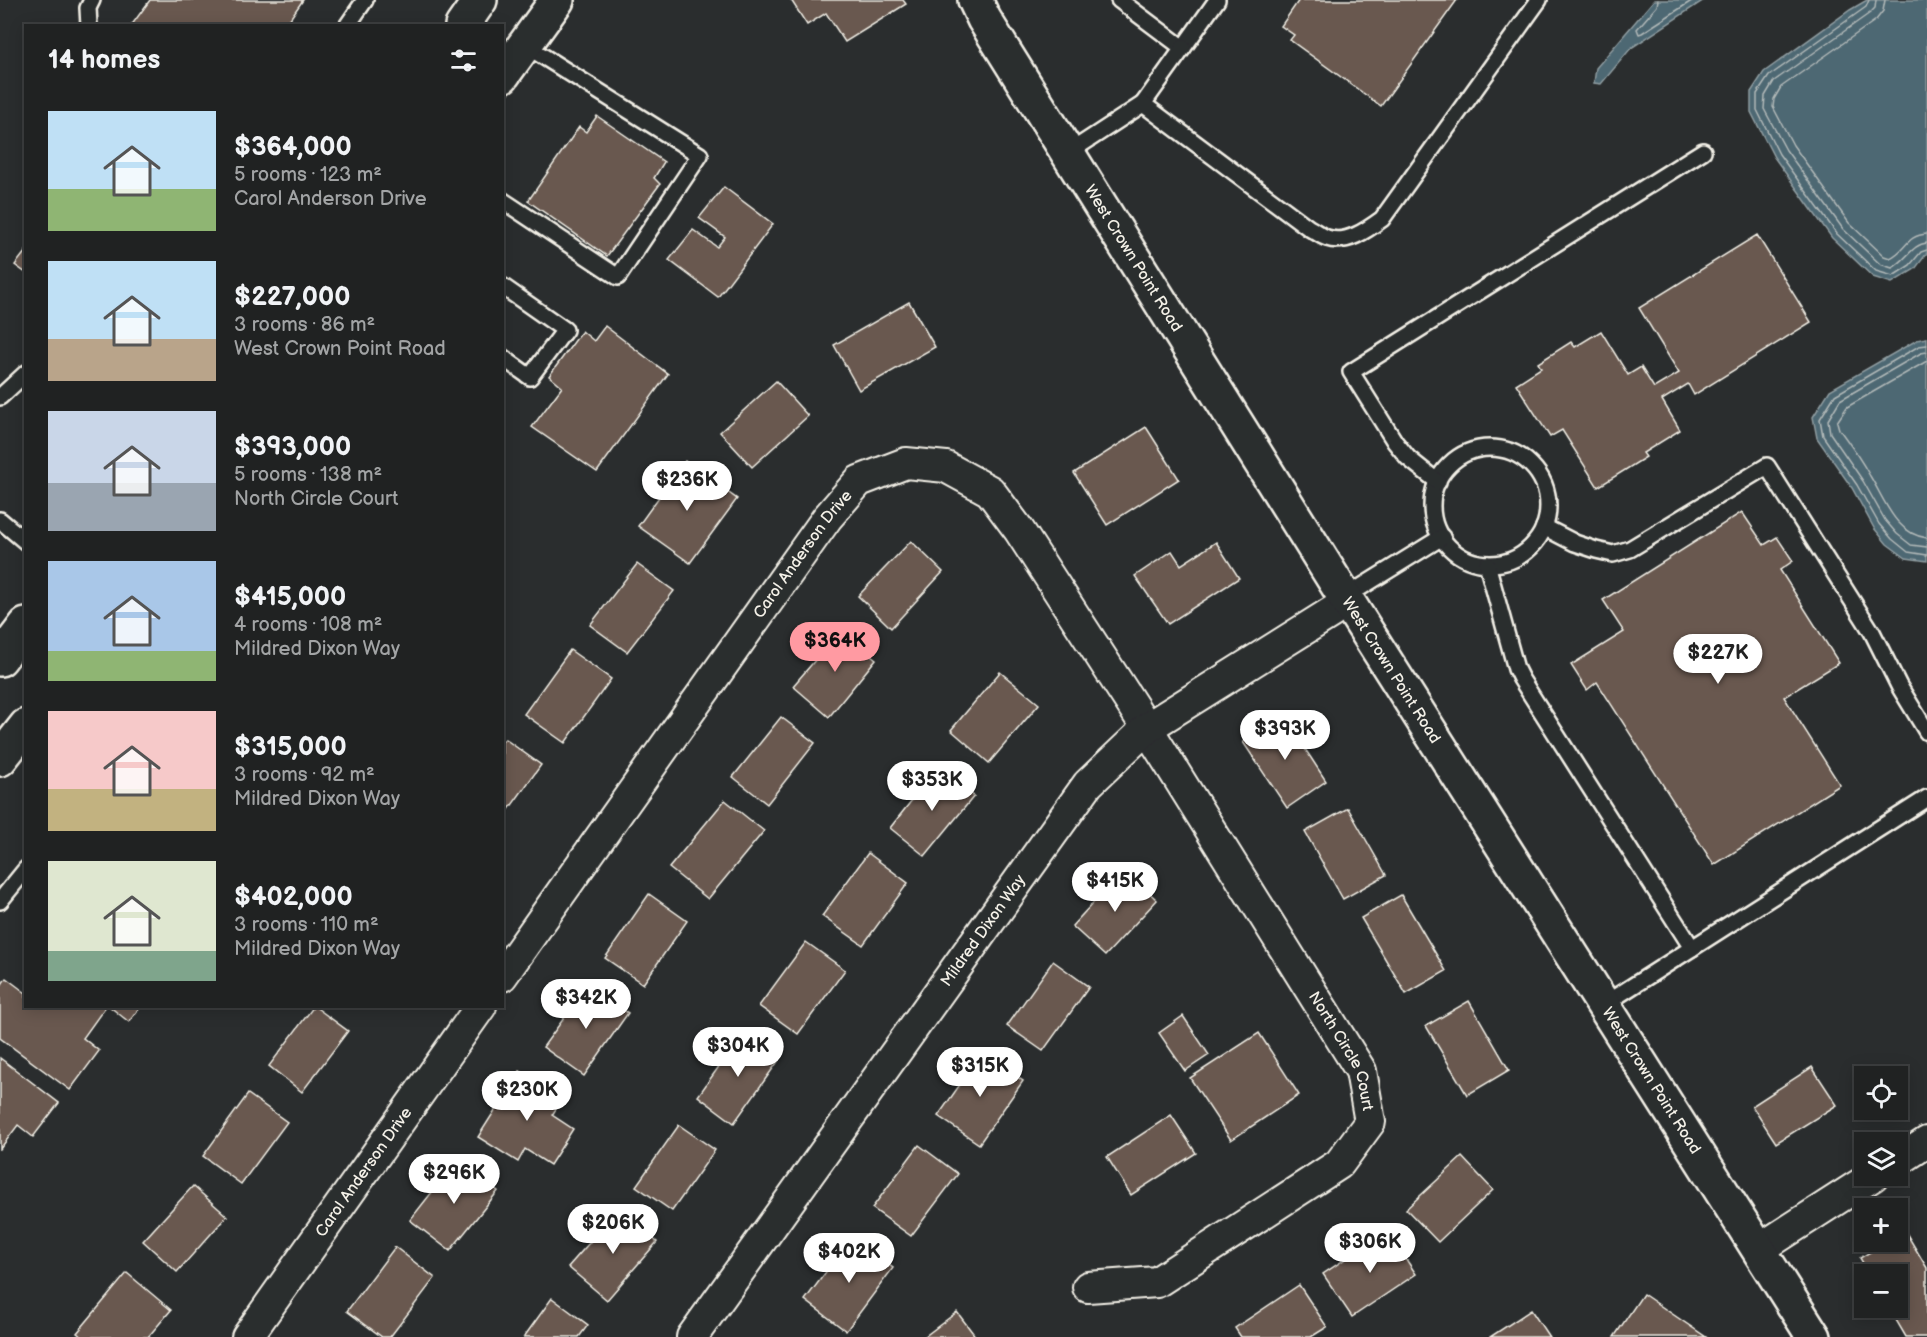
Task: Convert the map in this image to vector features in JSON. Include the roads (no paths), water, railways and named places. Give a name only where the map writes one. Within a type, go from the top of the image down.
[{"type":"street","points":[[463,24],[480,0]]},
{"type":"street","points":[[504,73],[557,0]]},
{"type":"street","name":"West Crown Point Road","points":[[975,0],[984,19],[1347,599],[1814,1337]]},
{"type":"street","name":"Carol Anderson Drive","points":[[504,973],[827,518],[859,481],[869,477],[906,464],[946,467],[990,491],[1019,530],[1147,728]]},
{"type":"street","name":"Mildred Dixon Way","points":[[692,1337],[1088,784],[1147,728],[1347,599]]},
{"type":"street","points":[[0,659],[24,628]]},
{"type":"street","name":"North Circle Court","points":[[1088,1287],[1157,1282],[1339,1164],[1370,1122],[1361,1071],[1147,728]]},
{"type":"street","points":[[0,759],[24,729]]},
{"type":"street","name":"Carol Anderson Drive","points":[[247,1337],[480,1008]]},
{"type":"street","points":[[1908,1154],[1927,1142]]},
{"type":"street","points":[[1758,1250],[1857,1186]]},
{"type":"lane","points":[[88,24],[88,8],[92,0]]},
{"type":"lane","points":[[348,24],[365,0]]},
{"type":"lane","points":[[1119,0],[1182,48]]},
{"type":"lane","points":[[1068,153],[1143,104],[1217,0]]},
{"type":"lane","points":[[1143,104],[1309,228],[1328,239],[1348,238],[1366,231],[1382,219],[1539,0]]},
{"type":"lane","points":[[504,201],[618,277],[700,155],[525,45]]},
{"type":"lane","points":[[1438,482],[1408,458],[1395,442],[1351,372],[1703,151]]},
{"type":"lane","points":[[504,287],[565,330],[530,377],[504,358]]},
{"type":"lane","points":[[0,397],[24,376]]},
{"type":"lane","points":[[1495,448],[1514,453],[1530,464],[1542,479],[1548,497],[1548,516],[1544,527],[1530,549],[1514,559],[1496,564],[1477,563],[1459,556],[1445,543],[1436,526],[1432,507],[1435,488],[1444,471],[1458,458],[1476,450],[1495,448]]},
{"type":"lane","points":[[1544,527],[1575,543],[1613,554],[1630,549],[1767,466],[1872,632],[1899,687],[1927,732]]},
{"type":"lane","points":[[0,520],[24,541]]},
{"type":"lane","points":[[1347,599],[1442,537]]},
{"type":"lane","points":[[1486,564],[1516,669],[1521,679],[1692,948]]},
{"type":"lane","points":[[1603,1005],[1927,798]]},
{"type":"lane","points":[[0,901],[24,871]]},
{"type":"water","points":[[1654,0],[1704,0],[1631,48],[1601,84],[1594,83],[1596,68]]},
{"type":"water","points":[[1867,0],[1927,0],[1927,253],[1915,269],[1892,283],[1873,277],[1832,238],[1774,157],[1751,112],[1751,92],[1764,72]]},
{"type":"water","points":[[1927,338],[1927,561],[1906,558],[1887,544],[1874,528],[1852,488],[1817,438],[1813,417],[1830,390],[1917,340]]}]
